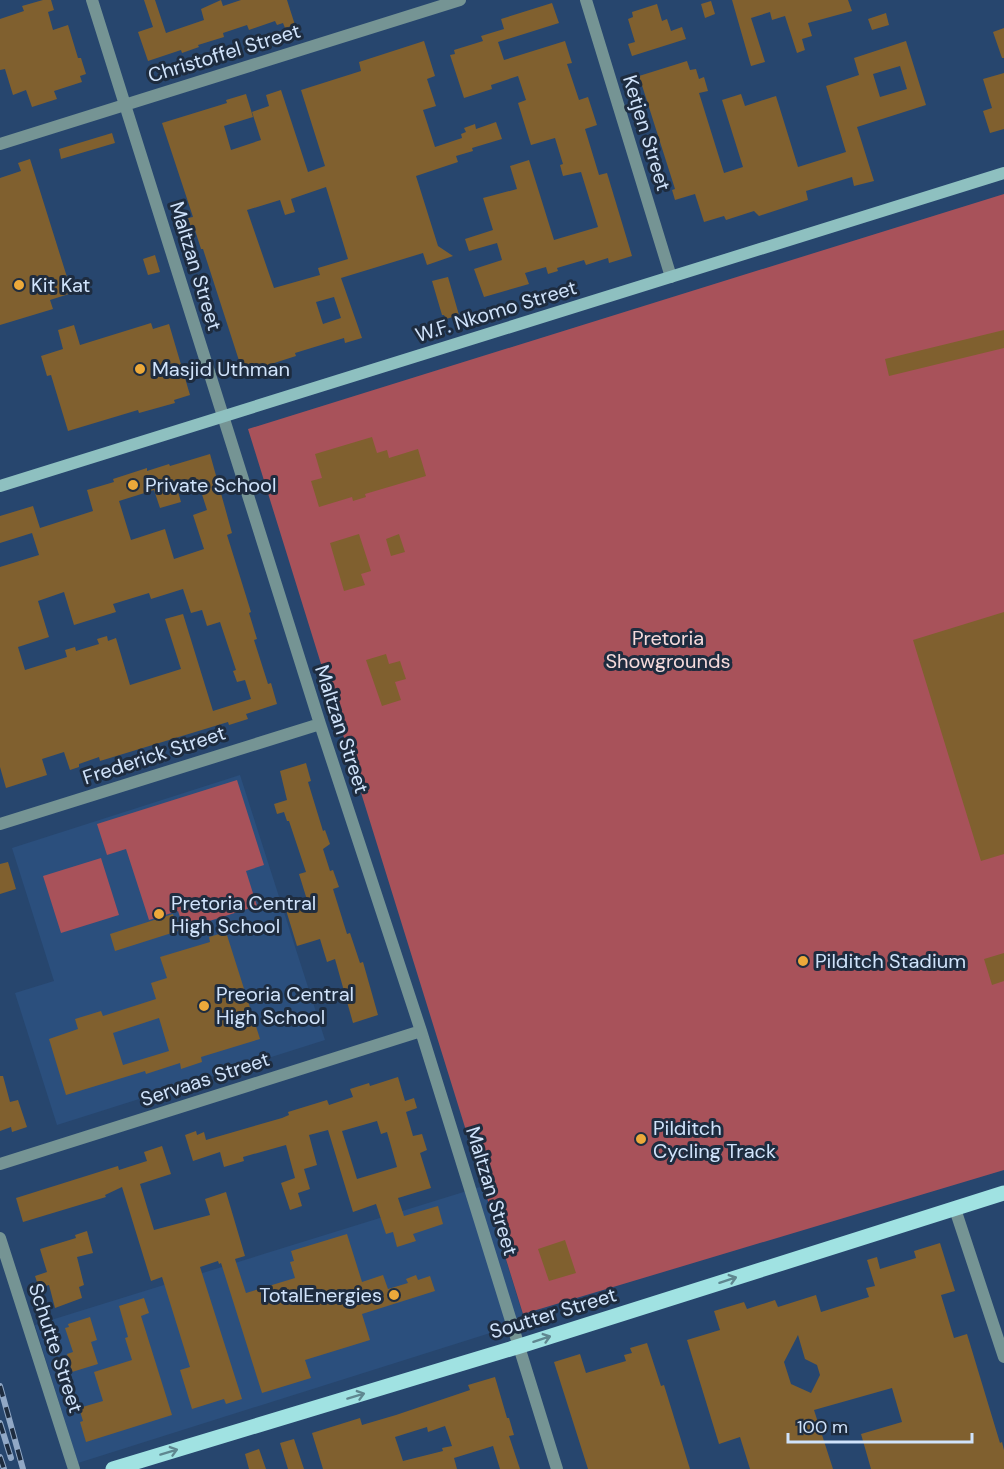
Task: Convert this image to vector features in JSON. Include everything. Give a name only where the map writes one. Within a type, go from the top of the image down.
[{"type":"main road","name":"W.F. Nkomo Street","points":[[0,486],[1004,173]]},
{"type":"main road","name":"Soutter Street","points":[[113,1469],[520,1346],[1004,1193]]},
{"type":"street","name":"Maltzan Street","points":[[92,0],[320,724],[421,1031],[557,1469]]},
{"type":"street","name":"Christoffel Street","points":[[0,144],[460,0]]},
{"type":"street","name":"Ketjen Street","points":[[586,0],[671,277]]},
{"type":"street","name":"Frederick Street","points":[[0,824],[320,724]]},
{"type":"street","name":"Servaas Street","points":[[0,1164],[421,1031]]},
{"type":"street","points":[[955,1209],[1004,1357]]},
{"type":"street","name":"Schutte Street","points":[[0,1238],[74,1469]]},
{"type":"shaded area","name":"Pretoria Central High School","points":[[240,775],[325,1040],[57,1125],[15,993],[54,981],[12,848]]},
{"type":"shaded area","points":[[483,1186],[525,1322],[78,1463],[35,1325]]},
{"type":"green space","name":"Pretoria Showgrounds","points":[[1004,194],[1004,1170],[523,1314],[248,429]]},
{"type":"green space","points":[[237,780],[264,865],[246,871],[257,906],[184,929],[178,911],[149,920],[126,849],[107,855],[97,824]]},
{"type":"green space","points":[[101,858],[119,915],[61,933],[43,876]]},
{"type":"building","points":[[51,0],[54,10],[48,12],[53,30],[68,25],[78,58],[81,58],[86,74],[80,76],[82,82],[54,91],[57,99],[32,107],[26,90],[13,95],[5,69],[0,70],[0,19],[24,11],[22,6]]},
{"type":"building","points":[[144,0],[155,0],[166,33],[204,20],[201,9],[221,0],[223,6],[241,0],[287,0],[295,25],[285,28],[283,23],[277,25],[275,21],[249,30],[247,25],[223,33],[224,37],[198,45],[199,47],[182,53],[181,50],[148,61],[138,32],[153,27]]},
{"type":"building","points":[[732,0],[848,0],[852,11],[808,23],[812,36],[802,39],[805,50],[797,53],[785,16],[772,20],[770,12],[751,18],[765,62],[751,66]]},
{"type":"building","points":[[711,1],[715,14],[705,18],[701,4]]},
{"type":"building","points":[[552,3],[559,23],[498,42],[504,60],[565,41],[572,63],[567,64],[579,100],[588,97],[597,125],[585,129],[599,175],[607,173],[632,256],[609,263],[608,258],[586,265],[584,260],[557,268],[558,271],[548,274],[546,267],[525,273],[529,284],[484,297],[474,269],[502,260],[497,243],[469,251],[465,239],[493,230],[483,198],[517,189],[510,166],[529,160],[554,240],[598,227],[581,172],[563,176],[560,165],[563,164],[555,138],[531,145],[518,103],[526,100],[518,76],[491,85],[492,89],[464,98],[450,55],[455,54],[454,50],[483,41],[481,36],[504,29],[501,19]]},
{"type":"building","points":[[657,4],[662,21],[667,19],[671,31],[682,27],[686,39],[632,56],[628,44],[635,42],[628,19],[633,17],[632,12]]},
{"type":"building","points":[[886,13],[889,25],[872,30],[868,19]]},
{"type":"building","points":[[1004,28],[1004,58],[1002,58],[993,32]]},
{"type":"building","points":[[424,41],[435,76],[427,79],[436,106],[423,110],[435,147],[462,138],[461,134],[466,132],[464,128],[475,124],[476,129],[496,122],[502,139],[472,148],[473,151],[456,156],[458,162],[416,176],[438,246],[453,256],[427,265],[423,253],[341,278],[362,338],[345,343],[344,338],[295,353],[296,356],[243,373],[203,249],[201,249],[194,227],[191,228],[188,218],[193,217],[162,123],[227,103],[226,100],[246,94],[253,117],[224,126],[231,150],[261,140],[252,112],[269,106],[266,95],[281,90],[308,172],[325,166],[301,90],[361,71],[359,62]],"holes":[[[326,187],[348,259],[318,268],[320,275],[274,288],[247,210],[280,200],[285,215],[295,212],[291,199]],[[334,297],[341,318],[323,324],[316,302]]]},
{"type":"building","points":[[906,41],[926,105],[857,127],[874,181],[854,186],[852,177],[806,191],[808,200],[759,216],[754,211],[726,220],[724,216],[704,222],[695,194],[675,200],[672,190],[675,189],[639,76],[687,61],[690,70],[696,69],[699,79],[704,77],[708,91],[699,93],[724,173],[743,167],[722,100],[741,94],[745,106],[776,96],[798,167],[846,152],[826,86],[859,75],[854,58]],"holes":[[[900,66],[907,89],[880,97],[873,74]]]},
{"type":"building","points":[[1004,73],[1004,129],[990,133],[983,111],[992,108],[983,79]]},
{"type":"building","points":[[112,133],[115,143],[61,159],[59,149]]},
{"type":"building","points":[[30,159],[72,293],[50,300],[53,309],[0,325],[0,178],[21,171],[18,163]]},
{"type":"building","points":[[155,255],[160,272],[148,275],[143,259]]},
{"type":"building","points":[[448,277],[459,315],[446,319],[442,315],[432,281]]},
{"type":"building","points":[[151,323],[153,329],[169,324],[190,395],[174,400],[175,403],[139,413],[138,410],[68,431],[51,375],[47,376],[41,356],[63,349],[58,330],[74,325],[80,345]]},
{"type":"building","points":[[1004,330],[1004,348],[889,376],[885,359]]},
{"type":"building","points":[[372,437],[377,453],[387,450],[389,458],[418,449],[426,476],[365,494],[366,497],[353,501],[352,497],[319,507],[311,481],[322,478],[315,454]]},
{"type":"building","points":[[210,454],[232,533],[227,535],[251,612],[249,613],[257,639],[254,640],[277,704],[246,714],[248,719],[229,725],[228,722],[100,761],[99,757],[70,770],[64,752],[42,759],[47,775],[6,788],[0,767],[0,567],[39,555],[32,533],[0,543],[0,516],[33,506],[40,528],[93,511],[87,490],[147,468],[147,471],[169,464],[170,466]],"holes":[[[197,479],[207,510],[193,515],[204,549],[174,559],[165,529],[131,540],[119,501],[154,490],[160,508],[181,502],[176,485]],[[183,589],[191,613],[202,610],[207,626],[220,622],[236,670],[233,671],[237,682],[245,680],[251,699],[213,711],[183,614],[165,619],[181,669],[130,685],[116,638],[108,641],[107,636],[97,639],[99,644],[76,651],[75,647],[65,650],[67,657],[25,670],[18,647],[49,637],[38,601],[64,592],[74,625],[116,612],[113,604],[149,593],[151,599]]]},
{"type":"building","points":[[359,534],[371,571],[361,574],[365,585],[344,591],[330,543]]},
{"type":"building","points":[[399,534],[405,552],[391,556],[386,539]]},
{"type":"building","points":[[1004,612],[1004,854],[981,861],[913,640]]},
{"type":"building","points":[[386,654],[389,664],[400,661],[406,679],[395,682],[401,700],[382,706],[366,660]]},
{"type":"building","points":[[306,763],[311,781],[308,782],[323,831],[325,830],[330,844],[323,849],[330,871],[333,870],[339,887],[333,889],[347,934],[350,933],[360,963],[363,962],[378,1015],[353,1023],[335,959],[327,962],[320,939],[297,946],[286,910],[308,903],[299,874],[306,872],[289,821],[284,812],[277,814],[274,804],[287,800],[280,771]]},
{"type":"building","points":[[8,862],[16,889],[0,894],[0,864]]},
{"type":"building","points":[[173,914],[178,931],[115,951],[110,934]]},
{"type":"building","name":"Preoria Central High School","points":[[226,932],[260,1039],[201,1057],[202,1062],[181,1069],[180,1063],[66,1095],[49,1039],[78,1029],[75,1019],[101,1011],[103,1016],[156,999],[151,983],[167,978],[160,957],[210,942],[209,937]],"holes":[[[159,1018],[169,1051],[123,1065],[113,1033]]]},
{"type":"building","points":[[1004,953],[1004,981],[992,985],[984,959]]},
{"type":"building","points":[[0,1076],[3,1076],[10,1102],[18,1100],[27,1127],[12,1132],[11,1127],[0,1131]]},
{"type":"building","points":[[398,1077],[405,1101],[414,1098],[417,1108],[406,1112],[413,1136],[422,1134],[427,1150],[420,1153],[431,1188],[398,1198],[404,1216],[438,1206],[443,1224],[413,1234],[416,1241],[397,1247],[393,1232],[386,1234],[376,1204],[353,1212],[328,1130],[309,1135],[317,1165],[304,1169],[310,1189],[298,1193],[302,1206],[290,1210],[281,1183],[295,1178],[286,1145],[243,1157],[244,1161],[224,1167],[220,1152],[193,1161],[185,1135],[196,1131],[197,1135],[204,1132],[206,1140],[282,1118],[289,1115],[288,1112],[327,1100],[329,1105],[353,1097],[350,1089],[369,1083],[370,1086]],"holes":[[[377,1121],[381,1134],[387,1132],[397,1167],[357,1179],[342,1131]]]},
{"type":"building","points":[[162,1146],[171,1174],[140,1184],[154,1230],[210,1215],[205,1199],[226,1192],[245,1256],[235,1259],[246,1293],[295,1278],[290,1262],[294,1261],[291,1251],[347,1234],[362,1282],[383,1275],[388,1289],[408,1283],[406,1279],[416,1275],[418,1280],[430,1276],[435,1291],[362,1314],[370,1340],[305,1360],[311,1378],[262,1393],[221,1263],[219,1264],[218,1261],[200,1267],[242,1399],[226,1404],[224,1399],[192,1409],[180,1370],[190,1367],[162,1277],[151,1281],[122,1187],[105,1195],[106,1197],[23,1222],[16,1198],[118,1166],[119,1170],[147,1161],[144,1152]]},
{"type":"building","points":[[87,1231],[93,1253],[77,1257],[84,1285],[79,1287],[82,1298],[55,1308],[49,1285],[39,1288],[35,1276],[47,1272],[40,1249],[76,1238],[75,1235]]},
{"type":"building","points":[[565,1240],[576,1273],[549,1281],[538,1249]]},
{"type":"building","points":[[940,1243],[955,1291],[941,1295],[954,1338],[967,1334],[1000,1443],[1002,1442],[1004,1469],[871,1469],[861,1434],[902,1422],[892,1388],[814,1410],[833,1469],[750,1469],[740,1437],[719,1444],[687,1340],[720,1330],[714,1311],[744,1302],[747,1309],[775,1300],[778,1307],[816,1295],[821,1312],[869,1297],[866,1288],[875,1286],[867,1260],[877,1257],[880,1269],[916,1258],[914,1251]],"holes":[[[798,1335],[805,1359],[817,1365],[820,1375],[811,1393],[791,1384],[784,1362]]]},
{"type":"building","points":[[144,1298],[149,1313],[141,1316],[172,1415],[86,1442],[80,1422],[83,1421],[79,1408],[103,1401],[94,1372],[132,1360],[119,1306]]},
{"type":"building","points":[[90,1317],[97,1340],[91,1342],[98,1364],[72,1372],[67,1354],[73,1352],[65,1328],[69,1327],[68,1324]]},
{"type":"building","points":[[647,1343],[661,1386],[664,1385],[690,1469],[588,1469],[554,1362],[580,1354],[586,1373],[626,1361],[624,1355],[632,1353],[630,1348]]},
{"type":"building","points":[[495,1377],[514,1435],[509,1436],[520,1469],[500,1469],[493,1446],[454,1458],[457,1469],[323,1469],[312,1433],[360,1418],[362,1425],[396,1415],[470,1390],[468,1385]],"holes":[[[445,1426],[452,1446],[442,1448],[443,1451],[403,1461],[395,1437],[427,1427],[428,1432]]]},
{"type":"building","points":[[294,1439],[304,1469],[288,1469],[280,1443]]},
{"type":"building","points":[[259,1449],[266,1469],[249,1469],[245,1454]]},
{"type":"railway","points":[[0,1386],[23,1469]]},
{"type":"railway","points":[[0,1423],[11,1458]]},
{"type":"railway","points":[[0,1457],[4,1469]]},
{"type":"place","name":"Kit Kat","points":[[19,285]]},
{"type":"place","name":"Masjid Uthman","points":[[140,369]]},
{"type":"place","name":"Private School","points":[[133,485]]},
{"type":"place","name":"Pretoria Central High School","points":[[159,914]]},
{"type":"place","name":"Pilditch Stadium","points":[[803,961]]},
{"type":"place","name":"Preoria Central High School","points":[[204,1006]]},
{"type":"place","name":"Pilditch Cycling Track","points":[[641,1139]]},
{"type":"place","name":"TotalEnergies","points":[[394,1295]]}]
